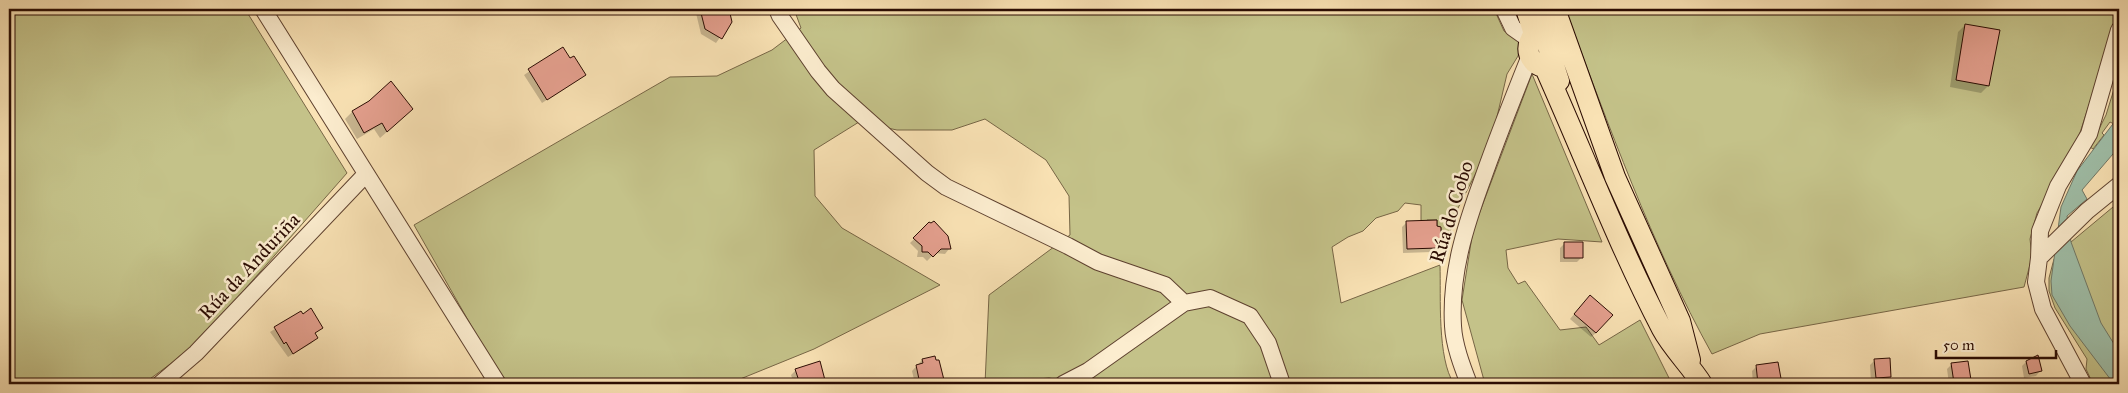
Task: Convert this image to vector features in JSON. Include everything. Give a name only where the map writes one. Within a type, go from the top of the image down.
[{"type":"main road","points":[[1526,9],[1534,34],[1545,32]]},
{"type":"main road","points":[[1536,9],[1593,143],[1615,177],[1680,321],[1697,376]]},
{"type":"main road","points":[[1545,9],[1545,32],[1536,65],[1545,68],[1616,233],[1663,331],[1697,376]]},
{"type":"main road","points":[[1545,32],[1574,133]]},
{"type":"street","points":[[263,9],[498,384]]},
{"type":"street","points":[[777,9],[785,24],[833,89],[940,183],[1098,262],[1165,286],[1184,303]]},
{"type":"street","points":[[1504,9],[1513,28],[1545,32]]},
{"type":"street","points":[[2083,384],[2043,309],[2036,282],[2040,258],[2040,231],[2058,186],[2089,134],[2119,30]]},
{"type":"street","name":"Rúa do Cobo","points":[[1469,384],[1453,328],[1453,283],[1455,269],[1468,220],[1498,136],[1545,32]]},
{"type":"street","name":"Rúa da Anduriña","points":[[160,384],[196,353],[366,174]]},
{"type":"street","points":[[2040,258],[2087,212],[2119,185]]},
{"type":"street","points":[[1063,384],[1088,371],[1184,303],[1210,298],[1250,316],[1268,343],[1282,384]]},
{"type":"shaded area","points":[[9,9],[245,9],[347,173],[195,346],[143,384],[9,384]]},
{"type":"shaded area","points":[[794,9],[1494,9],[1504,31],[1522,43],[1518,56],[1507,74],[1496,121],[1477,171],[1457,210],[1445,248],[1438,248],[1438,243],[1441,242],[1441,228],[1437,226],[1437,220],[1427,220],[1426,224],[1421,220],[1421,205],[1405,203],[1398,211],[1376,218],[1363,231],[1348,237],[1332,247],[1341,303],[1440,265],[1442,343],[1449,373],[1454,384],[1082,384],[1049,378],[985,384],[989,295],[1070,235],[1069,196],[1046,160],[985,119],[952,130],[897,130],[859,122],[814,150],[815,196],[842,228],[940,285],[814,349],[728,384],[498,384],[502,380],[414,225],[670,77],[717,76],[772,50],[801,28]]},
{"type":"shaded area","points":[[1565,9],[2118,9],[2075,148],[2037,213],[2030,239],[2032,257],[2024,287],[1760,334],[1712,354],[1669,270],[1650,227]]},
{"type":"shaded area","points":[[2119,73],[2119,116],[2114,124],[2110,122],[2102,133],[2104,135],[2093,149],[2090,147],[2106,115]]},
{"type":"shaded area","points":[[1532,74],[1602,242],[1558,239],[1506,250],[1508,268],[1518,284],[1525,281],[1560,330],[1586,327],[1599,345],[1640,320],[1672,384],[1485,384],[1462,300],[1473,230]]},
{"type":"shaded area","points":[[2119,116],[2119,147],[2082,190],[2087,199],[2067,216],[2071,242],[2101,323],[2119,352],[2119,384],[2114,384],[2070,326],[2052,295],[2051,281],[2061,207],[2077,171]]},
{"type":"shaded area","points":[[2119,202],[2119,384],[2093,384],[2086,369],[2087,359],[2055,308],[2049,291],[2049,278],[2054,259],[2071,242]]},
{"type":"building","points":[[700,9],[729,9],[732,22],[722,39],[705,29]]},
{"type":"building","points":[[1965,24],[2000,30],[1989,86],[1956,80]]},
{"type":"building","points":[[563,47],[570,58],[574,56],[586,75],[547,100],[528,69]]},
{"type":"building","points":[[391,81],[413,109],[387,132],[382,123],[364,133],[352,111],[369,101]]},
{"type":"building","points":[[1437,220],[1437,226],[1441,227],[1441,242],[1438,243],[1438,248],[1407,249],[1406,221]]},
{"type":"building","points":[[934,221],[948,236],[951,249],[941,249],[933,257],[928,252],[922,252],[922,246],[913,238],[929,222]]},
{"type":"building","points":[[1564,242],[1583,242],[1583,258],[1564,258]]},
{"type":"building","points":[[1590,295],[1613,315],[1596,333],[1574,314]]},
{"type":"building","points":[[311,308],[323,328],[315,333],[318,338],[293,354],[286,342],[284,344],[274,327],[301,311],[303,314]]},
{"type":"building","points":[[2038,355],[2042,371],[2029,374],[2026,361]]},
{"type":"building","points":[[935,356],[936,360],[939,360],[945,384],[920,384],[916,365],[923,363],[922,359]]},
{"type":"building","points":[[1890,358],[1891,377],[1876,378],[1874,359]]},
{"type":"building","points":[[820,361],[826,384],[800,384],[795,369]]},
{"type":"building","points":[[1968,361],[1971,380],[1954,383],[1951,363]]},
{"type":"building","points":[[1778,362],[1782,384],[1758,384],[1756,365]]}]
